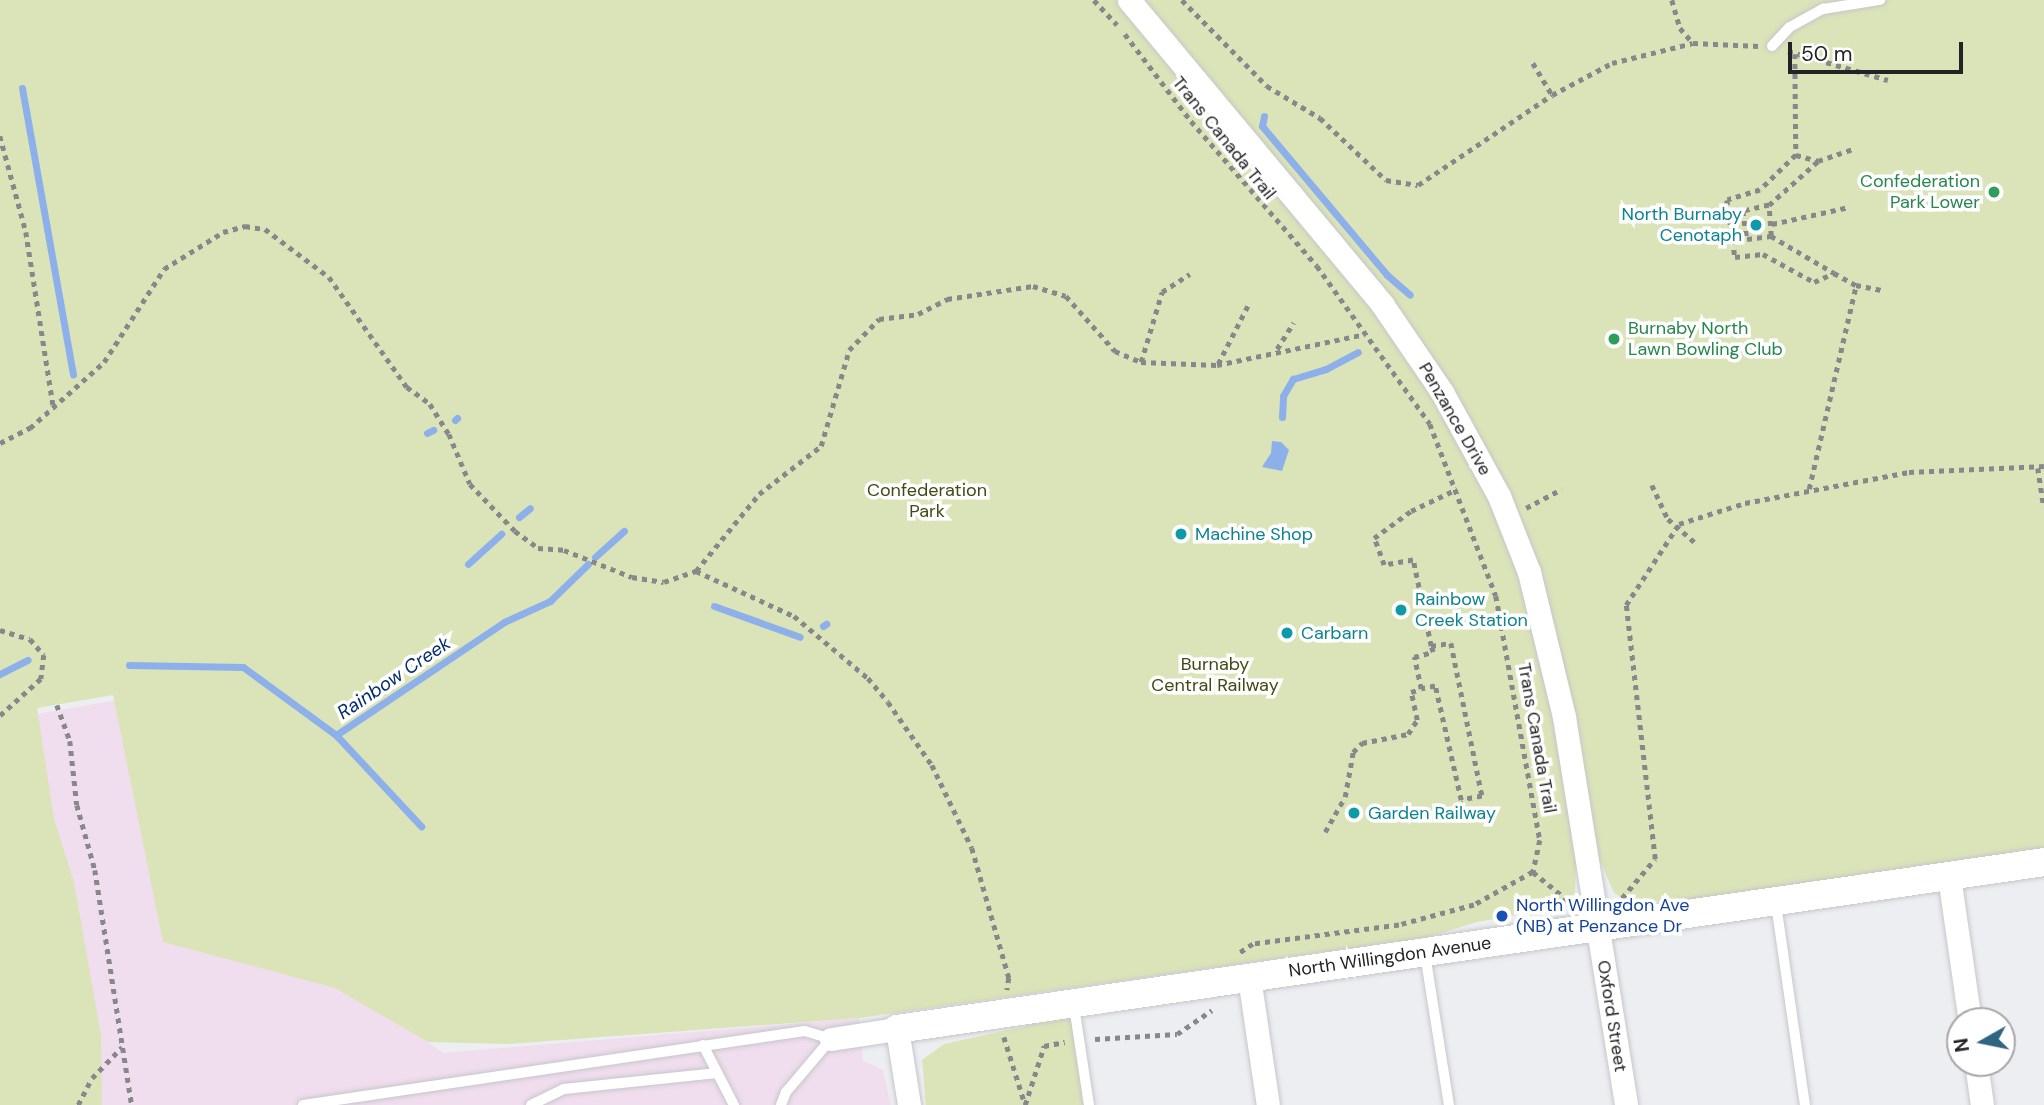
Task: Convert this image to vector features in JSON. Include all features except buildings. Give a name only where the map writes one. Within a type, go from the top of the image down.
[{"type":"street","name":"Penzance Drive","points":[[1129,0],[1370,287],[1442,392],[1492,482],[1529,572],[1553,663],[1599,927]]},
{"type":"street","name":"North Willingdon Avenue","points":[[831,1038],[1074,1003],[1241,968],[1424,951],[2044,862]]},
{"type":"street","points":[[1949,876],[1968,1007]]},
{"type":"street","name":"Oxford Street","points":[[1599,927],[1626,1105]]},
{"type":"street","points":[[1241,968],[1268,1105]]},
{"type":"street","points":[[897,1028],[909,1105]]},
{"type":"street","points":[[1978,1077],[1982,1105]]},
{"type":"lane","points":[[1772,46],[1790,27],[1823,9],[1880,0]]},
{"type":"lane","points":[[1775,901],[1805,1105]]},
{"type":"lane","points":[[1424,951],[1449,1105]]},
{"type":"lane","points":[[1074,1003],[1089,1105]]},
{"type":"lane","points":[[303,1105],[805,1031],[831,1038],[786,1092],[781,1105]]},
{"type":"lane","points":[[703,1045],[734,1105]]},
{"type":"lane","points":[[531,1105],[564,1089],[717,1073]]},
{"type":"path","name":"Trans Canada Trail","points":[[1094,0],[1335,291],[1396,382],[1424,413],[1486,563],[1509,657],[1540,840],[1533,872]]},
{"type":"path","points":[[1182,0],[1267,86],[1320,118],[1386,180],[1418,185],[1552,95],[1612,63],[1693,43],[1772,46],[1888,80]]},
{"type":"path","points":[[1672,0],[1680,28],[1693,43]]},
{"type":"path","points":[[1795,54],[1796,155],[1760,190],[1727,200],[1735,257],[1763,254],[1814,282],[1834,273]]},
{"type":"path","points":[[1532,63],[1552,95]]},
{"type":"path","points":[[0,136],[26,232],[53,405]]},
{"type":"path","points":[[1855,148],[1818,160],[1769,205],[1744,211],[1748,239],[1771,236],[1856,285],[1882,290]]},
{"type":"path","points":[[1796,155],[1818,160]]},
{"type":"path","points":[[1769,205],[1771,236]]},
{"type":"path","points":[[1772,224],[1849,207]]},
{"type":"path","points":[[0,443],[30,428],[104,362],[164,269],[223,232],[245,226],[265,229],[329,277],[407,387],[430,404],[449,433],[470,484],[515,531],[538,548],[564,550],[632,577],[664,582],[695,571],[759,494],[821,446],[849,350],[879,319],[918,313],[947,299],[1033,286],[1066,296],[1115,351],[1141,362],[1217,365],[1278,349],[1365,334]]},
{"type":"path","points":[[1141,362],[1161,292],[1190,274]]},
{"type":"path","points":[[1809,489],[1856,285]]},
{"type":"path","points":[[1217,365],[1248,305]]},
{"type":"path","points":[[1278,349],[1293,323]]},
{"type":"path","points":[[1622,898],[1655,859],[1626,605],[1679,524],[1809,489],[1909,472],[1981,466],[2041,467],[2044,508]]},
{"type":"path","points":[[1652,485],[1668,519],[1679,524],[1694,542]]},
{"type":"path","points":[[1421,689],[1414,657],[1433,652],[1413,560],[1384,565],[1374,538],[1411,511],[1457,489]]},
{"type":"path","points":[[1518,501],[1528,509],[1561,489]]},
{"type":"path","points":[[695,571],[794,616],[868,678],[932,765],[972,848],[1009,978],[1003,1013],[1003,1034],[1025,1105]]},
{"type":"path","points":[[0,630],[30,639],[44,656],[41,679],[0,716]]},
{"type":"path","points":[[1325,832],[1345,797],[1353,752],[1362,743],[1408,734],[1417,720],[1411,692],[1434,686],[1461,800],[1482,796],[1451,643],[1431,646]]},
{"type":"path","points":[[57,705],[70,741],[77,805],[94,870],[132,1105]]},
{"type":"path","points":[[1241,968],[1252,944],[1433,917],[1489,899],[1533,872],[1570,901]]},
{"type":"path","points":[[1025,1105],[1044,1046],[1080,1039],[1177,1034],[1223,1005]]},
{"type":"path","points":[[78,1105],[92,1077],[122,1046]]},
{"type":"shaded area","points":[[129,698],[340,978],[443,1053],[859,1018],[863,1061],[883,1070],[891,1105],[27,1105],[19,717]]},
{"type":"green space","name":"Confederation Park","points":[[0,0],[2044,0],[2044,849],[1694,899],[1652,901],[1626,900],[1614,893],[1599,858],[1576,864],[1575,893],[1563,907],[1477,922],[1429,937],[859,1018],[508,1044],[428,1042],[335,988],[163,942],[113,695],[37,708],[54,819],[74,882],[101,1035],[102,1105],[0,1105]]},
{"type":"green space","points":[[1076,1015],[1089,1105],[926,1105],[922,1060],[944,1044]]},
{"type":"water","points":[[1272,441],[1281,442],[1289,450],[1282,471],[1262,467],[1271,453]]},
{"type":"waterway","points":[[22,88],[73,374]]},
{"type":"waterway","points":[[1264,116],[1262,126],[1387,275],[1410,295]]},
{"type":"waterway","points":[[1282,417],[1283,396],[1293,379],[1326,369],[1358,352]]},
{"type":"waterway","points":[[427,433],[433,430]]},
{"type":"waterway","points":[[519,517],[530,508]]},
{"type":"waterway","name":"Rainbow Creek","points":[[595,557],[624,531]]},
{"type":"waterway","points":[[468,564],[501,534]]},
{"type":"waterway","name":"Rainbow Creek","points":[[129,665],[243,667],[336,735],[504,622],[550,601],[588,564]]},
{"type":"waterway","points":[[714,606],[800,637]]},
{"type":"waterway","name":"Rainbow Creek","points":[[0,674],[28,660]]},
{"type":"waterway","points":[[336,735],[421,826]]},
{"type":"place","name":"Confederation Park Lower","points":[[1994,192]]},
{"type":"place","name":"North Burnaby Cenotaph","points":[[1756,225]]},
{"type":"place","name":"Burnaby North Lawn Bowling Club","points":[[1614,339]]},
{"type":"place","name":"Machine Shop","points":[[1181,534]]},
{"type":"place","name":"Rainbow Creek Station","points":[[1401,610]]},
{"type":"place","name":"Carbarn","points":[[1287,633]]},
{"type":"place","name":"Garden Railway","points":[[1354,813]]},
{"type":"place","name":"North Willingdon Ave (NB) at Penzance Dr","points":[[1502,916]]},
{"type":"park label","name":"Burnaby Central Railway","points":[[1215,675]]}]
